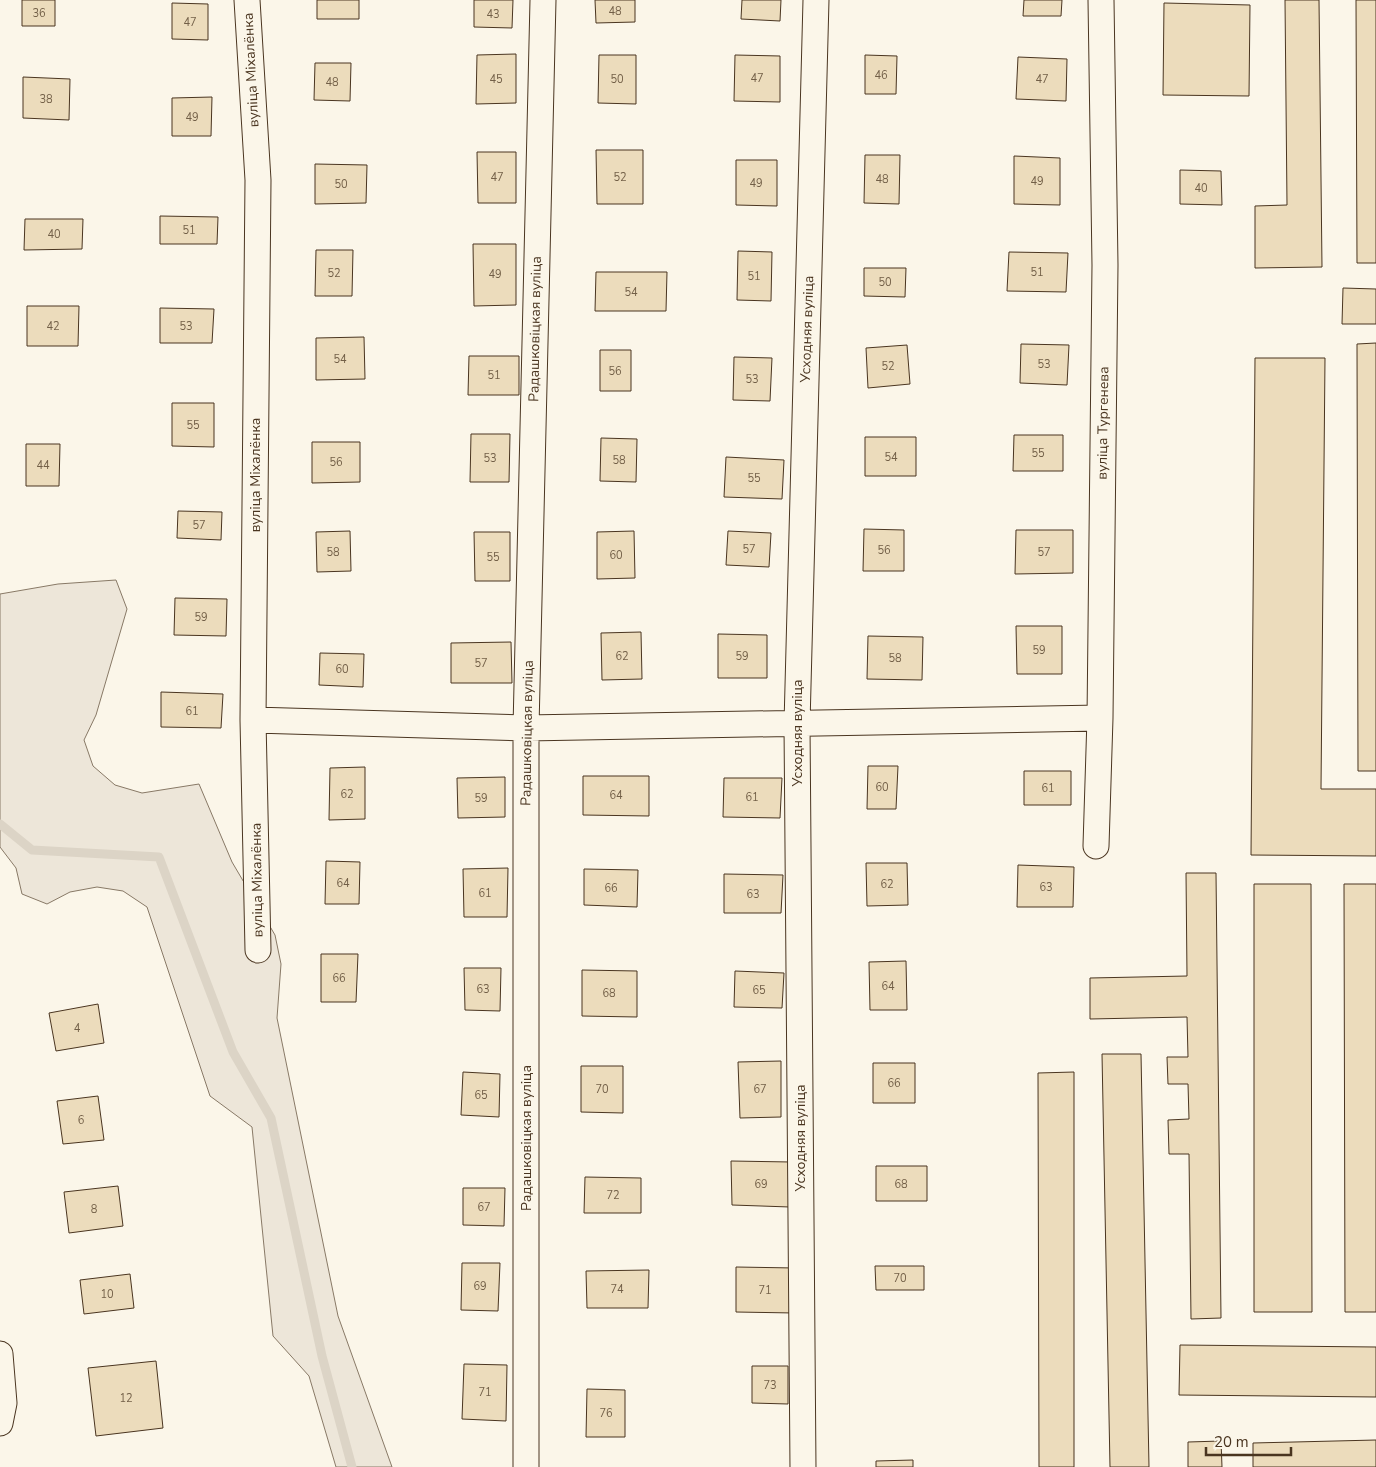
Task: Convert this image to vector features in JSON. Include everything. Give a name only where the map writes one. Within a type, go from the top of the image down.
[{"type":"street","name":"вуліца Міхалёнка","points":[[247,0],[258,180],[254,720],[258,950]]},
{"type":"street","name":"Радашковіцкая вуліца","points":[[526,1467],[526,728],[543,0]]},
{"type":"street","name":"Усходняя вуліца","points":[[803,1467],[796,724],[816,0]]},
{"type":"street","name":"вуліца Тургенева","points":[[1096,846],[1100,718],[1105,265],[1102,0]]},
{"type":"street","points":[[254,720],[526,728],[1100,718]]},
{"type":"street","points":[[0,1354],[4,1403],[0,1423]]},
{"type":"shaded area","points":[[116,580],[127,609],[96,715],[84,740],[93,766],[115,785],[142,793],[199,784],[232,862],[275,935],[281,964],[277,1018],[338,1316],[392,1467],[336,1467],[309,1376],[273,1336],[252,1127],[210,1096],[147,907],[123,891],[97,887],[70,892],[47,904],[22,894],[16,868],[0,847],[0,594],[58,584]]},
{"type":"building","points":[[22,0],[55,0],[55,26],[22,26]]},
{"type":"building","points":[[317,0],[359,0],[359,19],[317,19]]},
{"type":"building","points":[[474,0],[513,0],[512,28],[474,27]]},
{"type":"building","points":[[595,0],[635,0],[635,22],[596,23]]},
{"type":"building","points":[[742,0],[781,0],[780,21],[741,19]]},
{"type":"building","points":[[1024,0],[1062,0],[1061,16],[1023,16]]},
{"type":"building","points":[[1285,0],[1319,0],[1322,267],[1255,268],[1255,206],[1287,205]]},
{"type":"building","points":[[1356,0],[1376,0],[1376,263],[1357,263]]},
{"type":"building","points":[[172,3],[208,4],[208,40],[172,39]]},
{"type":"building","points":[[1164,3],[1250,5],[1249,96],[1163,95]]},
{"type":"building","points":[[516,54],[516,103],[476,104],[477,55]]},
{"type":"building","points":[[599,55],[636,55],[636,104],[598,103]]},
{"type":"building","points":[[735,55],[780,56],[780,102],[734,101]]},
{"type":"building","points":[[865,55],[897,56],[896,94],[865,94]]},
{"type":"building","points":[[1018,57],[1067,59],[1066,101],[1016,99]]},
{"type":"building","points":[[315,63],[351,63],[350,101],[314,100]]},
{"type":"building","points":[[23,77],[70,79],[69,120],[23,118]]},
{"type":"building","points":[[212,97],[211,136],[172,136],[172,98]]},
{"type":"building","points":[[596,150],[643,150],[643,204],[597,204]]},
{"type":"building","points":[[477,152],[516,152],[516,203],[478,203]]},
{"type":"building","points":[[865,155],[900,155],[899,204],[864,203]]},
{"type":"building","points":[[1014,156],[1060,158],[1060,205],[1014,204]]},
{"type":"building","points":[[736,160],[777,160],[777,206],[736,205]]},
{"type":"building","points":[[315,164],[367,165],[366,203],[315,204]]},
{"type":"building","points":[[1180,170],[1221,171],[1222,205],[1180,204]]},
{"type":"building","points":[[160,216],[218,217],[217,244],[160,244]]},
{"type":"building","points":[[25,219],[83,219],[82,249],[24,250]]},
{"type":"building","points":[[473,244],[516,244],[516,305],[474,306]]},
{"type":"building","points":[[316,250],[353,250],[352,296],[315,296]]},
{"type":"building","points":[[738,251],[772,252],[771,301],[737,300]]},
{"type":"building","points":[[1009,252],[1068,253],[1066,292],[1007,291]]},
{"type":"building","points":[[864,268],[906,268],[905,297],[864,296]]},
{"type":"building","points":[[596,272],[667,272],[666,311],[595,311]]},
{"type":"building","points":[[1343,288],[1376,289],[1376,324],[1342,324]]},
{"type":"building","points":[[27,306],[79,306],[78,346],[27,346]]},
{"type":"building","points":[[160,308],[214,309],[212,343],[160,343]]},
{"type":"building","points":[[364,337],[365,379],[316,380],[316,338]]},
{"type":"building","points":[[1376,343],[1376,771],[1358,771],[1357,344]]},
{"type":"building","points":[[1021,344],[1069,345],[1067,385],[1020,383]]},
{"type":"building","points":[[907,345],[910,384],[868,388],[866,348]]},
{"type":"building","points":[[600,350],[631,350],[631,391],[600,391]]},
{"type":"building","points":[[469,356],[519,356],[519,395],[468,395]]},
{"type":"building","points":[[734,357],[772,358],[770,401],[733,400]]},
{"type":"building","points":[[1255,358],[1325,358],[1321,789],[1376,789],[1376,856],[1251,855]]},
{"type":"building","points":[[172,403],[214,403],[214,447],[172,446]]},
{"type":"building","points":[[471,434],[510,434],[509,482],[470,482]]},
{"type":"building","points":[[1014,435],[1063,435],[1063,471],[1013,471]]},
{"type":"building","points":[[865,437],[916,437],[916,476],[865,476]]},
{"type":"building","points":[[601,438],[637,439],[636,482],[600,481]]},
{"type":"building","points":[[312,442],[360,442],[360,482],[312,483]]},
{"type":"building","points":[[26,444],[60,444],[59,486],[26,486]]},
{"type":"building","points":[[726,457],[784,460],[782,499],[724,497]]},
{"type":"building","points":[[178,511],[222,512],[221,540],[177,538]]},
{"type":"building","points":[[864,529],[904,530],[904,571],[863,571]]},
{"type":"building","points":[[1016,530],[1073,530],[1073,573],[1015,574]]},
{"type":"building","points":[[350,531],[351,571],[317,572],[316,532]]},
{"type":"building","points":[[634,531],[635,578],[597,579],[597,532]]},
{"type":"building","points":[[728,531],[771,533],[769,567],[726,565]]},
{"type":"building","points":[[474,532],[510,532],[510,581],[475,581]]},
{"type":"building","points":[[175,598],[227,599],[226,636],[174,635]]},
{"type":"building","points":[[1016,626],[1062,626],[1062,674],[1017,674]]},
{"type":"building","points":[[641,632],[642,679],[602,680],[601,633]]},
{"type":"building","points":[[718,634],[767,635],[767,678],[718,678]]},
{"type":"building","points":[[868,636],[923,637],[922,680],[867,679]]},
{"type":"building","points":[[511,642],[512,683],[451,683],[451,643]]},
{"type":"building","points":[[320,653],[364,654],[363,687],[319,685]]},
{"type":"building","points":[[161,692],[223,694],[221,728],[161,727]]},
{"type":"building","points":[[868,766],[898,766],[896,809],[867,809]]},
{"type":"building","points":[[365,767],[365,819],[329,820],[330,768]]},
{"type":"building","points":[[1024,771],[1071,771],[1071,805],[1024,805]]},
{"type":"building","points":[[583,776],[649,776],[649,816],[583,815]]},
{"type":"building","points":[[505,777],[505,817],[458,818],[457,778]]},
{"type":"building","points":[[724,778],[782,778],[780,818],[723,817]]},
{"type":"building","points":[[326,861],[360,862],[359,904],[325,904]]},
{"type":"building","points":[[866,863],[907,863],[908,905],[867,906]]},
{"type":"building","points":[[1018,865],[1074,867],[1073,907],[1017,907]]},
{"type":"building","points":[[508,868],[507,917],[464,917],[463,869]]},
{"type":"building","points":[[584,869],[638,870],[637,907],[584,905]]},
{"type":"building","points":[[1186,873],[1216,873],[1221,1318],[1191,1319],[1189,1154],[1169,1154],[1168,1120],[1189,1119],[1188,1084],[1168,1084],[1167,1057],[1188,1057],[1187,1017],[1090,1019],[1090,978],[1187,976]]},
{"type":"building","points":[[724,874],[783,875],[781,913],[724,913]]},
{"type":"building","points":[[1254,884],[1311,884],[1312,1312],[1254,1312]]},
{"type":"building","points":[[1344,884],[1376,884],[1376,1312],[1345,1312]]},
{"type":"building","points":[[321,954],[358,954],[356,1002],[321,1002]]},
{"type":"building","points":[[906,961],[907,1010],[870,1010],[869,962]]},
{"type":"building","points":[[464,968],[501,968],[500,1011],[465,1010]]},
{"type":"building","points":[[582,970],[637,971],[637,1017],[582,1016]]},
{"type":"building","points":[[735,971],[784,973],[782,1008],[734,1007]]},
{"type":"building","points":[[98,1004],[104,1043],[56,1051],[49,1013]]},
{"type":"building","points":[[1102,1054],[1141,1054],[1149,1467],[1110,1467]]},
{"type":"building","points":[[781,1061],[781,1117],[740,1118],[738,1062]]},
{"type":"building","points":[[873,1063],[915,1063],[915,1103],[873,1103]]},
{"type":"building","points":[[581,1066],[623,1066],[623,1113],[581,1112]]},
{"type":"building","points":[[463,1072],[500,1074],[499,1117],[461,1115]]},
{"type":"building","points":[[1074,1072],[1074,1467],[1039,1467],[1038,1073]]},
{"type":"building","points":[[98,1096],[104,1140],[63,1144],[57,1101]]},
{"type":"building","points":[[731,1161],[791,1162],[790,1207],[732,1205]]},
{"type":"building","points":[[876,1166],[927,1166],[927,1201],[876,1201]]},
{"type":"building","points":[[585,1177],[641,1178],[641,1213],[584,1213]]},
{"type":"building","points":[[118,1186],[123,1226],[69,1233],[64,1192]]},
{"type":"building","points":[[463,1188],[505,1188],[504,1226],[463,1225]]},
{"type":"building","points":[[462,1263],[500,1263],[498,1311],[461,1310]]},
{"type":"building","points":[[875,1266],[924,1266],[924,1290],[876,1290]]},
{"type":"building","points":[[736,1267],[795,1268],[794,1313],[736,1312]]},
{"type":"building","points":[[649,1270],[648,1308],[587,1308],[586,1271]]},
{"type":"building","points":[[130,1274],[134,1308],[84,1314],[80,1280]]},
{"type":"building","points":[[1180,1345],[1376,1347],[1376,1397],[1179,1395]]},
{"type":"building","points":[[156,1361],[163,1428],[96,1436],[88,1368]]},
{"type":"building","points":[[464,1364],[507,1365],[506,1421],[462,1419]]},
{"type":"building","points":[[752,1366],[788,1366],[788,1404],[752,1403]]},
{"type":"building","points":[[587,1389],[625,1390],[625,1437],[586,1437]]},
{"type":"building","points":[[1376,1440],[1376,1467],[1253,1467],[1253,1443]]},
{"type":"building","points":[[1221,1441],[1222,1467],[1188,1467],[1188,1442]]},
{"type":"building","points":[[913,1460],[913,1467],[876,1467],[876,1461]]},
{"type":"waterway","points":[[0,824],[32,850],[159,857],[233,1052],[271,1118],[322,1356],[352,1467]]}]
